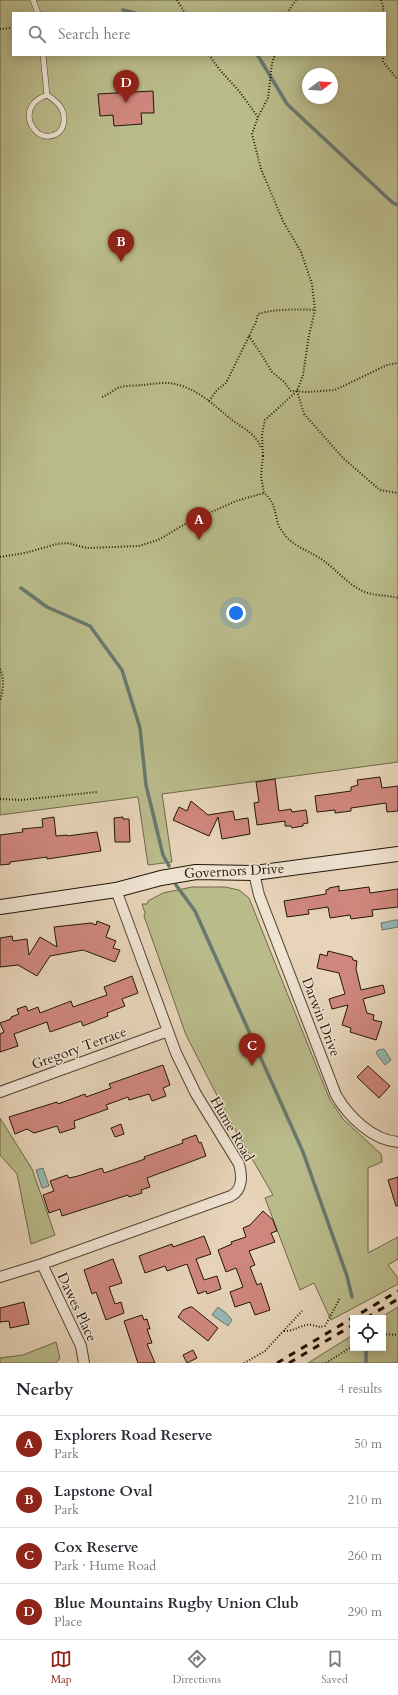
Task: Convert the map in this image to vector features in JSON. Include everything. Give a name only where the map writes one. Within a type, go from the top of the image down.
[{"type":"main road","name":"Governors Drive","points":[[0,907],[116,890],[162,878],[196,872],[254,873],[398,854]]},
{"type":"street","name":"Darwin Drive","points":[[254,873],[260,895],[336,1095],[351,1115],[365,1128],[387,1140],[398,1142]]},
{"type":"street","name":"Hume Road","points":[[0,1277],[42,1264],[231,1196],[238,1191],[241,1178],[239,1164],[190,1083],[168,1031],[116,890]]},
{"type":"street","name":"Gregory Terrace","points":[[0,1092],[168,1031]]},
{"type":"street","name":"Dawes Place","points":[[42,1264],[81,1346],[84,1363]]},
{"type":"lane","points":[[33,0],[38,12]]},
{"type":"lane","points":[[43,56],[47,95]]},
{"type":"lane","points":[[47,95],[56,101],[61,107],[64,119],[63,128],[47,137],[42,136],[35,131],[29,117],[29,112],[33,103],[47,95]]},
{"type":"path","points":[[177,0],[184,12]]},
{"type":"path","points":[[288,12],[296,0]]},
{"type":"path","points":[[381,0],[383,12]]},
{"type":"path","points":[[0,29],[12,28]]},
{"type":"path","points":[[210,56],[219,69],[239,91],[258,117]]},
{"type":"path","points":[[275,56],[272,63],[268,98],[258,117],[252,134],[261,169],[283,221],[301,252],[312,284],[316,310],[309,334],[303,375],[297,391],[265,420],[262,434],[263,456],[261,476],[264,493],[269,497],[276,512],[280,530],[290,541],[322,560],[356,587],[368,593],[398,598]]},
{"type":"path","points":[[383,56],[383,62],[398,80]]},
{"type":"path","points":[[209,400],[217,390],[226,383],[258,314],[264,312],[296,309],[316,310]]},
{"type":"path","points":[[249,336],[272,372],[284,382],[291,391],[308,392],[335,390],[386,365],[398,363]]},
{"type":"path","points":[[102,397],[120,388],[163,383],[178,384],[209,400],[254,436],[260,445],[263,456]]},
{"type":"path","points":[[297,391],[304,414],[344,459],[380,490],[398,493]]},
{"type":"path","points":[[0,557],[67,543],[87,548],[139,546],[158,540],[187,523],[236,501],[264,493]]},
{"type":"path","points":[[0,669],[2,673],[3,686],[0,701]]},
{"type":"path","points":[[0,799],[21,800],[97,792]]},
{"type":"path","points":[[284,1331],[294,1330],[300,1326],[324,1326],[340,1298]]},
{"type":"path","points":[[244,1363],[266,1351],[302,1311]]},
{"type":"path","points":[[386,1334],[398,1335]]},
{"type":"path","points":[[326,1363],[350,1348]]},
{"type":"green space","points":[[0,0],[398,0],[398,762],[162,794],[172,862],[148,865],[138,797],[0,815]]},
{"type":"green space","points":[[192,887],[225,887],[239,890],[249,898],[330,1100],[343,1119],[381,1154],[382,1162],[368,1168],[368,1253],[398,1237],[398,1259],[388,1265],[398,1278],[398,1284],[331,1320],[314,1283],[300,1290],[265,1198],[273,1195],[229,1119],[186,1035],[144,916],[145,913],[142,904],[147,904],[148,901],[163,893]]},
{"type":"green space","points":[[0,1118],[32,1169],[55,1235],[31,1244],[17,1174],[0,1155]]},
{"type":"green space","points":[[398,1307],[398,1363],[308,1363],[350,1337],[350,1351],[386,1351],[385,1315]]},
{"type":"green space","points":[[56,1342],[60,1358],[56,1363],[0,1363],[0,1358],[23,1355]]},
{"type":"water","points":[[398,920],[398,927],[382,930],[381,923]]},
{"type":"water","points":[[384,1049],[391,1060],[385,1065],[376,1053],[378,1050]]},
{"type":"water","points":[[43,1168],[49,1186],[42,1188],[36,1170]]},
{"type":"water","points":[[218,1307],[232,1320],[228,1326],[212,1315]]},
{"type":"building","points":[[153,91],[154,113],[141,113],[142,124],[114,126],[113,115],[100,116],[98,94]]},
{"type":"building","points":[[380,777],[382,788],[398,786],[398,811],[387,812],[386,803],[351,808],[351,811],[335,813],[335,810],[317,812],[315,796],[351,791],[351,787],[358,785],[357,780]]},
{"type":"building","points":[[275,779],[279,811],[291,809],[292,812],[306,810],[308,823],[303,824],[303,826],[292,828],[291,826],[285,826],[285,821],[257,825],[254,803],[259,802],[256,782]]},
{"type":"building","points":[[191,801],[208,815],[233,811],[235,820],[248,818],[250,834],[222,839],[218,817],[209,836],[173,820],[179,807],[187,811]]},
{"type":"building","points":[[54,817],[56,836],[97,832],[101,851],[47,859],[47,857],[10,862],[10,864],[0,865],[0,835],[23,832],[22,829],[43,827],[42,819]]},
{"type":"building","points":[[123,817],[123,819],[129,819],[130,842],[115,842],[114,818]]},
{"type":"building","points":[[339,886],[339,891],[369,887],[370,893],[398,889],[398,907],[372,910],[373,916],[351,919],[350,915],[330,918],[328,907],[308,910],[309,914],[287,917],[284,901],[326,894],[326,890],[329,888]]},
{"type":"building","points":[[97,921],[110,926],[106,937],[116,941],[113,948],[120,950],[115,962],[83,950],[50,956],[37,976],[18,965],[0,967],[0,938],[12,936],[13,941],[27,939],[29,955],[40,937],[57,947],[54,927],[91,923],[96,925]]},
{"type":"building","points":[[328,951],[352,957],[353,960],[357,961],[356,969],[361,990],[383,985],[385,993],[363,999],[367,1013],[374,1015],[373,1020],[382,1022],[376,1040],[350,1032],[351,1028],[342,1025],[348,1005],[332,1009],[329,999],[345,994],[339,973],[317,968],[320,954],[327,956]]},
{"type":"building","points":[[132,976],[138,993],[122,999],[125,1006],[107,1013],[108,1016],[83,1026],[81,1021],[50,1032],[47,1022],[14,1034],[18,1046],[0,1052],[0,1034],[4,1032],[0,1023],[19,1014],[17,1009],[26,1006],[28,1011],[38,1007],[40,1013],[71,1001],[73,1007],[107,995],[104,987]]},
{"type":"building","points":[[163,1065],[170,1085],[163,1088],[166,1096],[152,1101],[149,1094],[129,1100],[128,1097],[106,1105],[108,1109],[74,1121],[75,1128],[60,1133],[57,1126],[34,1133],[27,1129],[15,1134],[9,1117],[57,1102],[58,1104],[85,1094],[86,1097],[111,1088],[109,1084]]},
{"type":"building","points":[[368,1066],[390,1086],[379,1098],[357,1077]]},
{"type":"building","points":[[121,1124],[124,1134],[115,1137],[111,1128]]},
{"type":"building","points":[[196,1135],[199,1143],[201,1142],[206,1156],[147,1178],[150,1187],[141,1190],[142,1193],[129,1197],[128,1195],[62,1216],[60,1209],[49,1213],[43,1195],[54,1191],[50,1181],[67,1175],[69,1178],[78,1176],[102,1168],[104,1173],[145,1159],[144,1157],[183,1143],[182,1140]]},
{"type":"building","points":[[398,1177],[398,1206],[396,1206],[388,1180]]},
{"type":"building","points":[[263,1211],[273,1220],[277,1231],[271,1233],[275,1242],[249,1251],[255,1265],[250,1267],[257,1285],[261,1283],[270,1310],[255,1315],[250,1302],[235,1307],[230,1292],[243,1287],[236,1268],[226,1272],[218,1250],[232,1244],[231,1242],[246,1237],[243,1228],[250,1225]]},
{"type":"building","points":[[204,1236],[211,1254],[196,1259],[204,1280],[217,1276],[221,1289],[207,1294],[206,1291],[198,1294],[187,1264],[167,1271],[165,1266],[145,1273],[139,1256],[172,1244],[173,1247]]},
{"type":"building","points":[[113,1259],[122,1283],[109,1287],[115,1304],[121,1302],[124,1313],[106,1320],[96,1292],[92,1294],[84,1270]]},
{"type":"building","points":[[24,1302],[29,1324],[10,1328],[9,1321],[0,1322],[0,1308]]},
{"type":"building","points":[[190,1307],[218,1328],[208,1341],[178,1317],[183,1310]]},
{"type":"building","points":[[142,1315],[144,1320],[147,1319],[150,1329],[147,1329],[152,1343],[147,1344],[155,1363],[138,1363],[124,1321]]},
{"type":"building","points":[[193,1350],[197,1358],[187,1363],[183,1355]]},
{"type":"waterway","points":[[123,10],[131,12]]},
{"type":"waterway","points":[[258,56],[287,104],[393,203],[398,205]]},
{"type":"waterway","points":[[21,588],[47,607],[90,626],[122,670],[140,728],[146,785],[163,855],[169,866]]},
{"type":"waterway","points":[[176,885],[195,911],[303,1152],[347,1276],[352,1297]]},
{"type":"waterway","points":[[366,1351],[366,1363]]},
{"type":"railway","points":[[277,1363],[398,1291]]},
{"type":"railway","points":[[371,1315],[398,1299]]},
{"type":"railway","points":[[289,1363],[350,1327]]},
{"type":"place","name":"Blue Mountains Rugby Union Club","points":[[126,103]]},
{"type":"place","name":"Lapstone Oval","points":[[121,262]]},
{"type":"place","name":"Explorers Road Reserve","points":[[199,540]]},
{"type":"place","name":"Cox Reserve","points":[[252,1066]]}]
